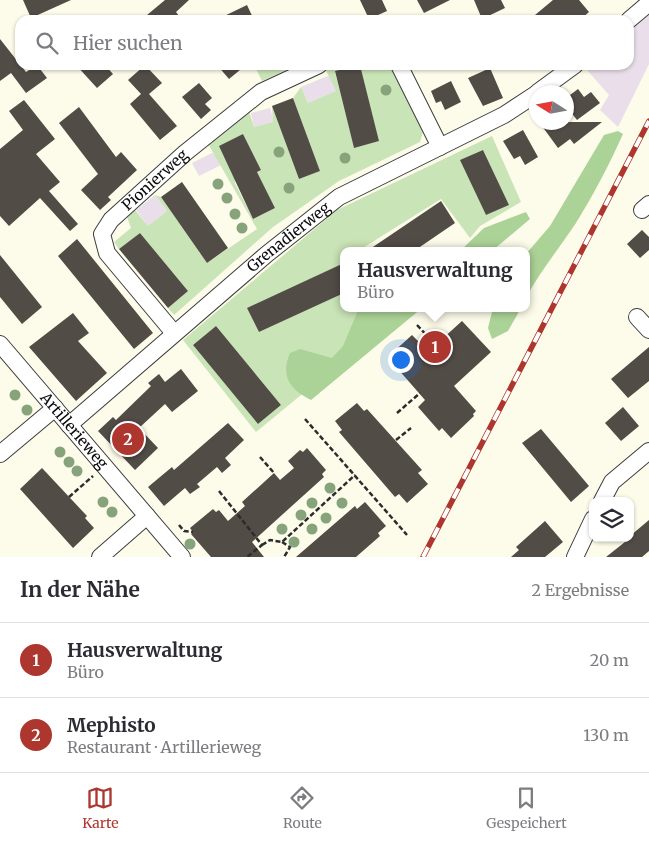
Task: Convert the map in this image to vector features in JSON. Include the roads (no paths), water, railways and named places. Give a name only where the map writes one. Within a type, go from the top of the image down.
[{"type":"street","points":[[634,16],[649,3]]},
{"type":"street","name":"Pionierweg","points":[[174,334],[107,253],[102,234],[111,220],[148,186],[261,92],[308,70]]},
{"type":"street","points":[[402,70],[440,146]]},
{"type":"street","name":"Grenadierweg","points":[[549,85],[568,70]]},
{"type":"street","name":"Grenadierweg","points":[[69,425],[267,254],[339,197],[504,115],[529,99]]},
{"type":"street","points":[[637,317],[649,330]]},
{"type":"street","name":"Artillerieweg","points":[[0,344],[182,557]]},
{"type":"street","points":[[0,454],[55,408]]},
{"type":"street","points":[[604,497],[612,482],[649,451]]},
{"type":"street","points":[[100,557],[147,516]]},
{"type":"street","points":[[575,557],[589,527]]},
{"type":"railway","points":[[423,557],[649,121]]},
{"type":"place","name":"Hausverwaltung","points":[[435,347]]},
{"type":"place","name":"Mephisto","points":[[128,439]]}]
